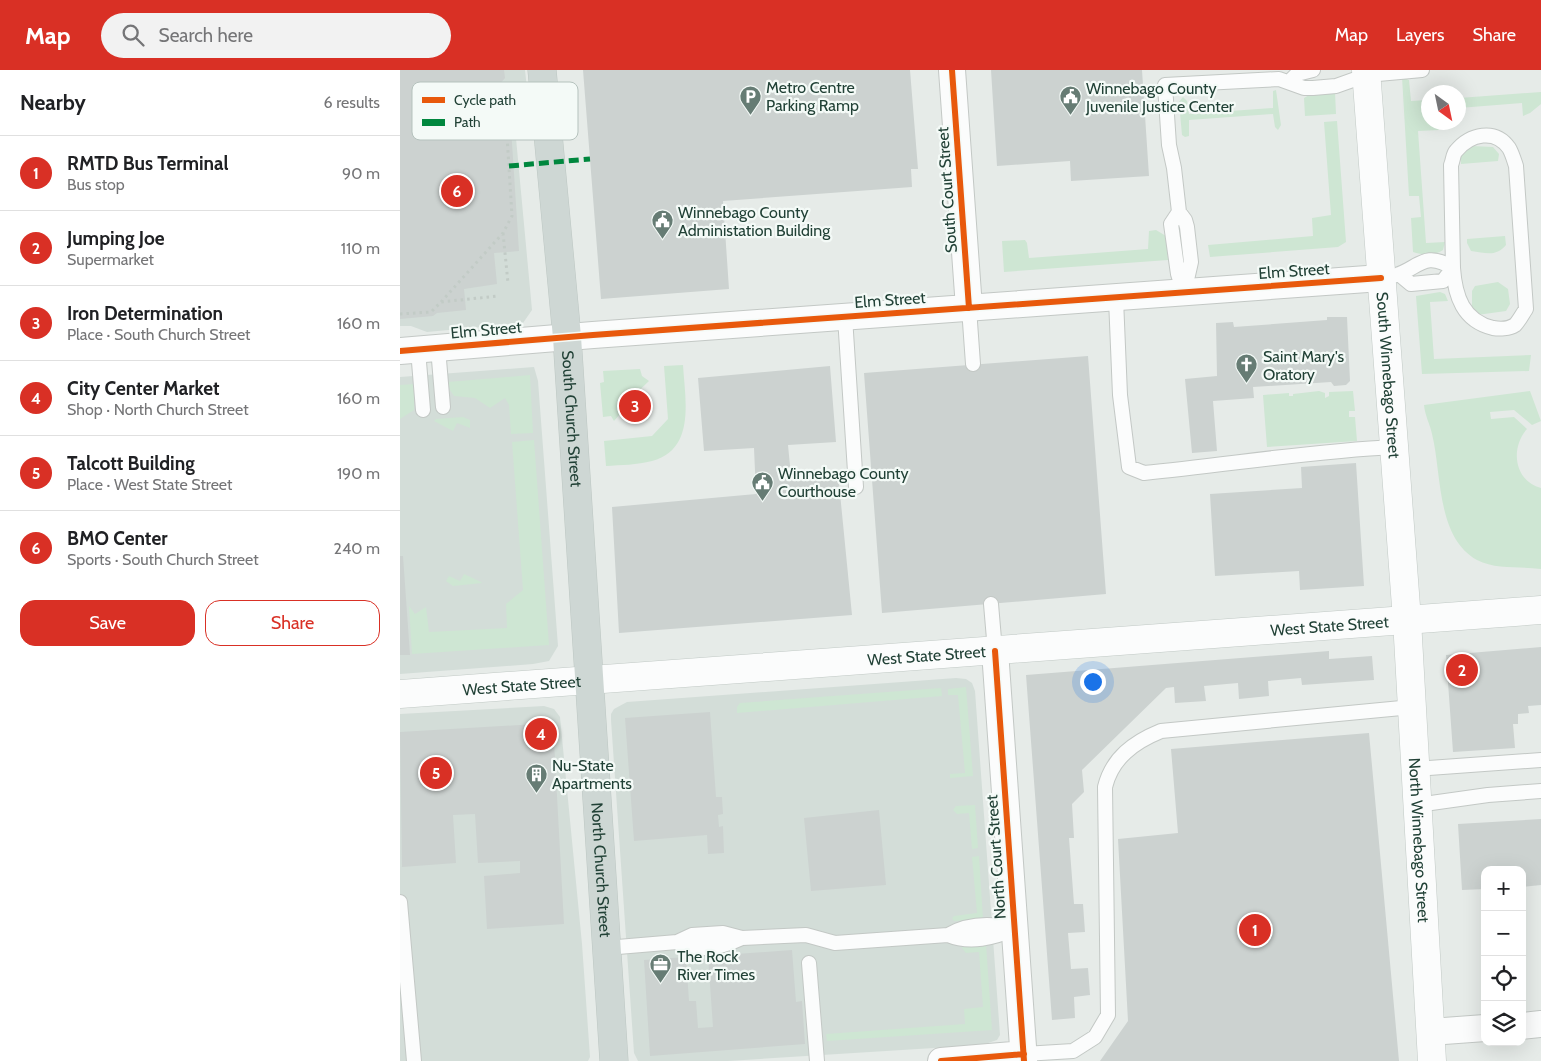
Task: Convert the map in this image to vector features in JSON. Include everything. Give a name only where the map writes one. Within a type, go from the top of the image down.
[{"type":"main road","name":"South Winnebago Street","points":[[1360,72],[1390,276],[1394,447],[1407,620]]},
{"type":"main road","name":"South Church Street","points":[[549,140],[567,337],[588,679]]},
{"type":"main road","name":"West State Street","points":[[400,694],[1541,610]]},
{"type":"main road","name":"North Winnebago Street","points":[[1407,620],[1432,1061]]},
{"type":"main road","name":"North Church Street","points":[[588,679],[614,1061]]},
{"type":"street","name":"South Court Street","points":[[952,70],[969,308]]},
{"type":"street","name":"Elm Street","points":[[419,349],[969,308],[1116,299],[1390,276]]},
{"type":"street","name":"North Court Street","points":[[995,651],[1024,1057]]},
{"type":"street","points":[[1526,1026],[1541,1024]]},
{"type":"street","points":[[1430,1032],[1481,1028]]},
{"type":"street","points":[[941,1061],[1024,1057]]},
{"type":"lane","points":[[1290,81],[1302,72],[1314,70]]},
{"type":"lane","points":[[1184,293],[1191,262],[1188,227],[1186,220],[1179,212],[1174,168],[1169,145],[1165,86],[1279,79],[1290,81],[1304,88],[1336,86],[1360,72],[1422,70]]},
{"type":"lane","points":[[1390,276],[1411,284],[1443,281],[1453,268],[1451,166],[1455,152],[1468,141],[1482,134],[1495,136],[1508,147],[1516,166],[1526,309],[1515,325],[1500,329],[1485,326],[1469,318],[1454,281],[1453,268]]},
{"type":"lane","points":[[1390,276],[1416,263],[1440,260],[1453,268]]},
{"type":"lane","points":[[1116,299],[1120,395],[1129,467],[1144,473],[1344,450],[1394,447]]},
{"type":"lane","points":[[969,308],[973,364]]},
{"type":"lane","points":[[845,317],[856,487]]},
{"type":"lane","points":[[419,349],[443,407]]},
{"type":"lane","points":[[419,349],[423,410]]},
{"type":"lane","points":[[991,604],[995,651]]},
{"type":"lane","points":[[1024,1057],[1073,1052],[1095,1037],[1108,1015],[1105,787],[1108,775],[1128,749],[1144,738],[1161,732],[1412,707]]},
{"type":"lane","points":[[1415,769],[1541,760]]},
{"type":"lane","points":[[1417,805],[1488,795],[1541,791]]},
{"type":"lane","points":[[400,902],[414,1061]]},
{"type":"lane","points":[[606,948],[677,942],[692,935],[723,933],[742,938],[806,935],[835,943],[948,935],[960,940],[976,939],[1015,930]]},
{"type":"lane","points":[[809,963],[817,1061]]},
{"type":"path","points":[[400,314],[431,312],[503,233],[512,216],[507,140]]},
{"type":"path","points":[[503,233],[508,283]]},
{"type":"path","points":[[441,302],[498,296]]},
{"type":"shaded area","points":[[400,70],[525,70],[526,82],[412,82],[412,140],[516,140],[532,310],[523,323],[427,332],[411,326],[400,326]]},
{"type":"shaded area","points":[[534,367],[538,381],[558,646],[549,661],[533,664],[400,674],[400,377]]},
{"type":"shaded area","points":[[956,678],[966,679],[972,683],[975,691],[1000,1035],[997,1040],[982,1045],[728,1061],[638,1061],[634,1053],[611,720],[611,714],[614,709],[627,702]]},
{"type":"shaded area","points":[[544,706],[554,709],[560,717],[582,944],[590,1057],[588,1061],[400,1061],[400,714]]},
{"type":"green space","points":[[1402,77],[1409,80],[1411,101],[1421,100],[1421,130],[1439,130],[1418,131],[1426,243],[1445,242],[1443,250],[1440,252],[1424,254],[1413,252],[1411,218],[1421,217],[1419,196],[1409,196]]},
{"type":"green space","points":[[1276,90],[1281,125],[1278,130],[1275,127],[1273,114],[1189,120],[1189,136],[1185,137],[1182,135],[1179,102],[1183,97],[1187,101],[1189,114],[1273,108],[1273,91]]},
{"type":"green space","points":[[1335,92],[1336,114],[1305,116],[1304,98],[1309,95]]},
{"type":"green space","points":[[1541,92],[1541,104],[1523,116],[1522,103],[1466,107],[1466,97]]},
{"type":"green space","points":[[1337,121],[1346,242],[1338,247],[1210,257],[1208,245],[1313,236],[1312,218],[1331,215],[1324,122]]},
{"type":"green space","points":[[1472,146],[1493,147],[1499,154],[1498,161],[1461,164],[1460,154]]},
{"type":"green space","points":[[1156,230],[1166,236],[1168,260],[1004,272],[1002,241],[1025,240],[1029,258],[1148,249],[1149,231]]},
{"type":"green space","points":[[1505,236],[1506,245],[1494,253],[1471,251],[1467,243],[1467,239]]},
{"type":"green space","points":[[1498,282],[1508,289],[1510,304],[1506,311],[1477,315],[1472,310],[1472,291],[1475,286]]},
{"type":"green space","points":[[1440,292],[1445,294],[1448,301],[1430,302],[1434,359],[1531,355],[1529,371],[1422,374],[1416,296]]},
{"type":"green space","points":[[683,365],[685,421],[682,434],[676,446],[666,455],[652,461],[606,466],[604,441],[652,436],[668,419],[664,366]]},
{"type":"green space","points":[[640,369],[642,376],[649,381],[628,401],[627,406],[614,421],[611,416],[603,417],[600,383],[604,382],[603,371]]},
{"type":"green space","points":[[530,375],[533,433],[511,434],[509,405],[505,398],[490,408],[475,398],[454,396],[448,382]]},
{"type":"green space","points":[[414,384],[414,410],[400,419],[400,385]]},
{"type":"green space","points":[[1319,391],[1325,393],[1325,398],[1329,396],[1329,392],[1353,391],[1355,411],[1349,411],[1349,417],[1355,417],[1357,441],[1267,447],[1263,395],[1289,393],[1289,396],[1293,396],[1293,394]]},
{"type":"green space","points":[[1530,391],[1541,421],[1532,425],[1514,410],[1490,412],[1491,419],[1514,417],[1527,429],[1518,445],[1517,454],[1520,471],[1532,484],[1541,488],[1541,569],[1484,563],[1464,550],[1454,536],[1447,521],[1435,450],[1424,405]]},
{"type":"green space","points":[[463,417],[470,420],[470,428],[457,423],[453,431],[434,421],[436,419]]},
{"type":"green space","points":[[534,440],[549,645],[412,654],[409,606],[415,614],[426,607],[429,632],[507,628],[506,604],[523,590],[512,442]]},
{"type":"green space","points":[[464,574],[482,583],[453,586],[446,581],[449,576],[460,581]]},
{"type":"green space","points":[[966,687],[973,776],[950,778],[950,774],[965,773],[958,695],[948,695],[948,689]]},
{"type":"green space","points":[[941,688],[942,696],[737,713],[737,707],[740,703]]},
{"type":"green space","points":[[975,805],[978,848],[972,849],[969,813],[957,814],[953,810],[956,806]]},
{"type":"green space","points":[[979,856],[983,919],[954,921],[952,918],[954,916],[977,913],[972,857]]},
{"type":"green space","points":[[986,944],[992,1030],[827,1041],[826,1034],[965,1024],[964,1009],[983,1007],[979,952],[966,953],[962,948],[963,946]]},
{"type":"building","points":[[400,70],[504,70],[505,78],[502,82],[412,82],[412,140],[512,140],[519,251],[494,253],[497,284],[464,289],[466,310],[400,319]]},
{"type":"building","name":"Metro Centre Parking Ramp","points":[[583,70],[910,70],[918,169],[911,169],[912,187],[723,201],[729,289],[601,299]]},
{"type":"building","name":"Winnebago County Juvenile Justice Center","points":[[991,70],[1142,70],[1149,176],[1071,181],[1070,161],[997,166]]},
{"type":"building","name":"Saint Mary's Oratory","points":[[1327,317],[1347,317],[1350,381],[1346,385],[1334,386],[1331,382],[1253,387],[1254,398],[1213,401],[1217,451],[1192,453],[1185,379],[1217,376],[1216,323],[1233,322],[1234,327],[1327,320]]},
{"type":"building","points":[[1088,356],[1106,594],[882,613],[864,373]]},
{"type":"building","name":"Winnebago County Courthouse","points":[[830,366],[836,442],[788,445],[791,476],[838,473],[852,615],[619,633],[612,507],[756,494],[754,448],[704,451],[698,378]]},
{"type":"building","points":[[1356,463],[1364,586],[1300,590],[1299,571],[1215,576],[1210,494],[1302,488],[1301,467]]},
{"type":"building","points":[[400,556],[403,556],[410,655],[400,655]]},
{"type":"building","points":[[1541,647],[1541,705],[1528,706],[1529,713],[1518,714],[1518,724],[1513,724],[1515,748],[1453,752],[1446,655]]},
{"type":"building","points":[[1329,651],[1329,659],[1372,656],[1374,680],[1302,685],[1301,678],[1268,681],[1269,696],[1239,699],[1238,683],[1204,686],[1206,701],[1175,703],[1174,687],[1166,688],[1082,770],[1084,792],[1072,804],[1074,838],[1069,838],[1074,904],[1083,904],[1085,932],[1068,933],[1071,969],[1088,968],[1090,995],[1074,997],[1075,1018],[1052,1020],[1026,675]]},
{"type":"building","points":[[710,712],[716,797],[722,797],[723,814],[718,815],[719,827],[723,826],[724,853],[708,854],[707,835],[634,841],[625,718]]},
{"type":"building","points":[[553,723],[564,924],[487,929],[484,876],[520,873],[520,861],[478,863],[475,814],[453,815],[456,863],[402,867],[400,732]]},
{"type":"building","points":[[1369,733],[1399,1061],[1100,1061],[1128,1021],[1118,839],[1178,833],[1171,749]]},
{"type":"building","points":[[879,810],[886,885],[811,891],[804,818]]},
{"type":"building","points":[[1541,819],[1541,885],[1526,887],[1526,866],[1481,866],[1481,889],[1462,890],[1458,824]]},
{"type":"building","points":[[792,950],[796,1002],[802,1001],[805,1044],[650,1056],[644,960],[686,957],[689,1001],[696,1001],[698,1028],[713,1027],[708,956]]},
{"type":"marked path","points":[[509,166],[590,159]]},
{"type":"cycle path","points":[[952,70],[969,308]]},
{"type":"cycle path","points":[[400,351],[593,335],[1381,278]]},
{"type":"cycle path","points":[[995,651],[1024,1061]]},
{"type":"cycle path","points":[[941,1061],[1024,1054]]},
{"type":"place","name":"Metro Centre Parking Ramp","points":[[750,115]]},
{"type":"place","name":"Winnebago County Juvenile Justice Center","points":[[1070,116]]},
{"type":"place","name":"BMO Center","points":[[457,191]]},
{"type":"place","name":"Winnebago County Administation Building","points":[[662,240]]},
{"type":"place","name":"Saint Mary's Oratory","points":[[1247,384]]},
{"type":"place","name":"Iron Determination","points":[[635,406]]},
{"type":"place","name":"Winnebago County Courthouse","points":[[762,501]]},
{"type":"place","name":"Jumping Joe","points":[[1462,670]]},
{"type":"place","name":"City Center Market","points":[[541,734]]},
{"type":"place","name":"Talcott Building","points":[[436,773]]},
{"type":"place","name":"Nu-State Apartments","points":[[536,793]]},
{"type":"place","name":"RMTD Bus Terminal","points":[[1255,930]]},
{"type":"place","name":"The Rock River Times","points":[[661,984]]}]
